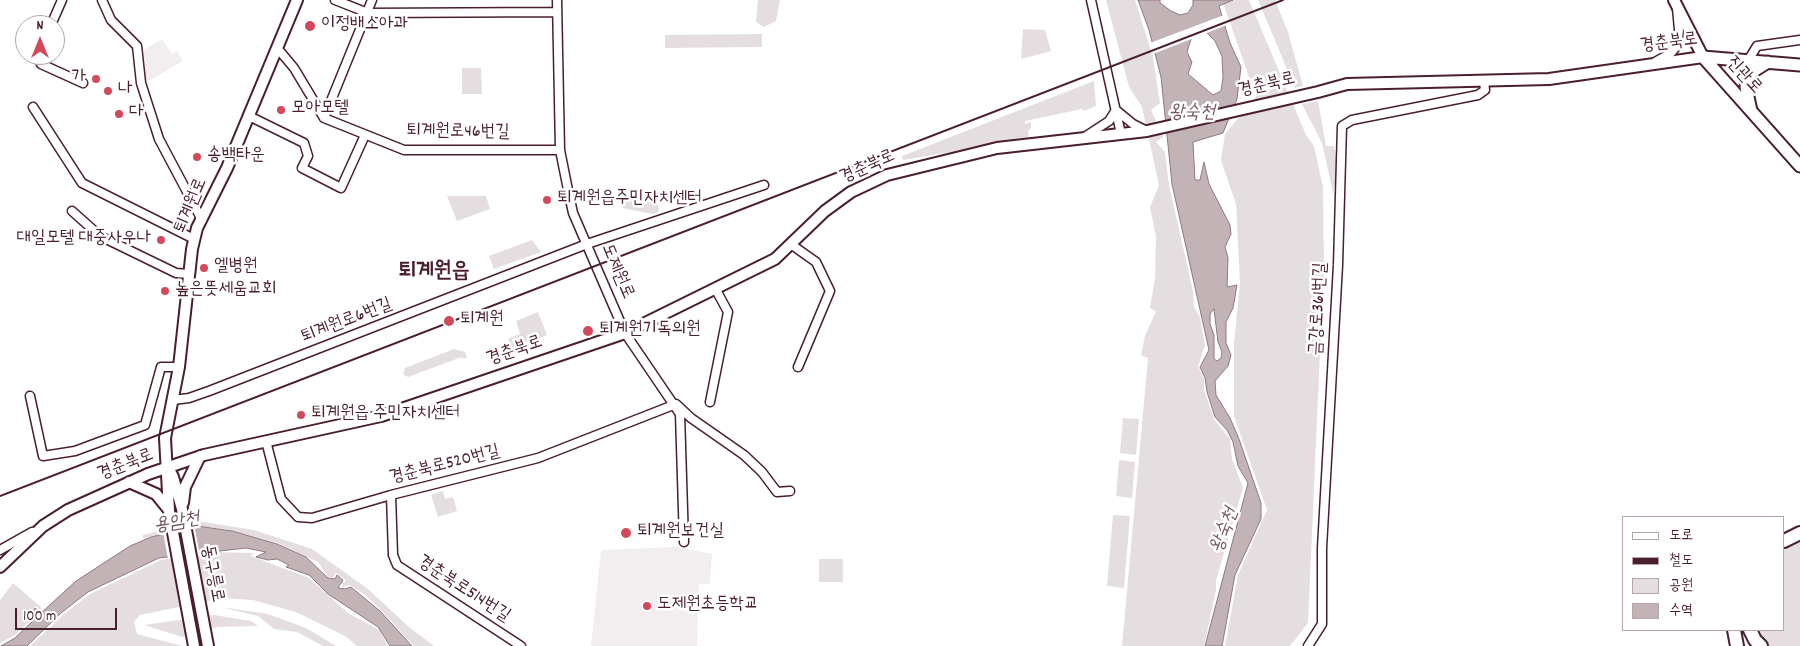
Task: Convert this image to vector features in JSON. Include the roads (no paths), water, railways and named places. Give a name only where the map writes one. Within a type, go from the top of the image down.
[{"type":"highway","points":[[1785,532],[1800,525]]},
{"type":"highway","points":[[1785,540],[1800,533]]},
{"type":"highway","points":[[1734,631],[1737,646]]},
{"type":"highway","points":[[1750,631],[1761,646]]},
{"type":"main road","name":"경춘북로","points":[[1703,57],[1749,59],[1800,72]]},
{"type":"main road","name":"진관로","points":[[1703,57],[1800,166]]},
{"type":"main road","name":"경춘북로","points":[[1769,63],[1800,65]]},
{"type":"main road","points":[[1751,111],[1746,87],[1747,78],[1752,72],[1769,63]]},
{"type":"street","points":[[55,15],[62,0]]},
{"type":"street","points":[[102,0],[110,20],[137,46],[142,83],[159,139],[202,220]]},
{"type":"street","name":"퇴계원로","points":[[182,509],[176,485],[168,468],[165,438],[179,367],[194,238],[249,116],[298,0]]},
{"type":"street","points":[[335,0],[368,13],[557,12]]},
{"type":"street","points":[[324,118],[372,0]]},
{"type":"street","name":"도제원로","points":[[557,0],[560,150],[573,213],[625,333],[676,404],[680,414],[684,542]]},
{"type":"street","points":[[1091,0],[1121,134]]},
{"type":"street","points":[[1650,64],[1672,53],[1677,46],[1679,30],[1675,3]]},
{"type":"street","name":"진관로","points":[[1675,3],[1703,57]]},
{"type":"street","points":[[1749,59],[1757,46],[1800,40]]},
{"type":"street","points":[[278,49],[294,68],[324,118]]},
{"type":"street","name":"경춘북로","points":[[0,567],[43,526],[68,510],[129,482],[200,456],[381,416],[625,333],[775,259],[792,245],[825,211],[851,192],[887,175],[997,148],[1147,130],[1347,84],[1549,79],[1703,57]]},
{"type":"street","points":[[43,65],[83,83]]},
{"type":"street","name":"금강로361번길","points":[[1308,646],[1322,624],[1322,548],[1338,265],[1342,126],[1352,120],[1478,95],[1484,90],[1484,82]]},
{"type":"street","points":[[33,107],[82,183],[194,238]]},
{"type":"street","points":[[1116,110],[1127,119],[1147,130]]},
{"type":"street","points":[[1080,138],[1095,131],[1109,120],[1116,110]]},
{"type":"street","points":[[249,116],[304,143],[308,156],[302,168],[341,188],[365,135]]},
{"type":"street","name":"퇴계원로46번길","points":[[324,118],[404,150],[560,150]]},
{"type":"street","name":"퇴계원로6번길","points":[[173,400],[189,398],[209,391],[588,244],[764,185]]},
{"type":"street","points":[[72,211],[100,236],[176,273],[190,274]]},
{"type":"street","points":[[792,245],[816,262],[830,291],[798,367]]},
{"type":"street","points":[[710,402],[728,312],[715,288]]},
{"type":"street","points":[[30,396],[43,456],[75,451],[145,425],[161,366],[179,367]]},
{"type":"street","points":[[676,404],[691,418],[744,455],[762,472],[777,492],[790,491]]},
{"type":"street","name":"경춘북로520번길","points":[[266,441],[281,499],[298,517],[312,518],[391,495],[538,458],[676,404]]},
{"type":"street","points":[[176,485],[200,456]]},
{"type":"street","points":[[129,482],[156,494],[170,511]]},
{"type":"street","name":"퇴계원로","points":[[176,485],[170,511],[194,643]]},
{"type":"street","name":"경춘북로514번길","points":[[391,495],[392,548],[397,565],[521,646]]},
{"type":"street","name":"동구릉로","points":[[182,509],[208,642]]},
{"type":"street","points":[[0,550],[43,526]]},
{"type":"water","name":"왕숙천","points":[[1138,0],[1160,0],[1160,3],[1180,15],[1188,13],[1193,5],[1193,0],[1233,0],[1219,6],[1230,43],[1241,67],[1237,99],[1223,133],[1193,142],[1195,180],[1200,180],[1204,162],[1209,184],[1230,225],[1231,234],[1225,247],[1228,258],[1227,287],[1237,285],[1233,308],[1226,322],[1226,343],[1231,355],[1228,366],[1215,381],[1216,395],[1230,418],[1239,439],[1261,503],[1261,519],[1235,575],[1222,646],[1205,646],[1248,483],[1238,466],[1233,442],[1227,430],[1215,417],[1207,392],[1205,378],[1200,367],[1209,350],[1172,184],[1161,77],[1149,30]],"holes":[[[1203,29],[1215,41],[1222,56],[1223,77],[1221,91],[1213,95],[1188,74],[1192,62],[1187,52],[1193,33]],[[1214,309],[1218,342],[1222,352],[1221,358],[1217,361],[1214,359],[1214,335],[1210,324],[1210,314]]]},
{"type":"water","points":[[197,526],[232,531],[277,544],[306,557],[328,578],[335,579],[337,575],[343,580],[338,588],[345,589],[351,587],[380,611],[412,646],[390,646],[378,627],[328,594],[309,575],[286,567],[289,565],[277,559],[268,560],[256,557],[266,552],[246,548],[159,558],[88,592],[61,613],[27,646],[1,646],[15,638],[38,616],[33,611],[35,608],[41,613],[76,581],[130,546],[151,537]]},
{"type":"railway","points":[[0,496],[1283,0]]},
{"type":"place","name":"이정배소아과","points":[[310,26]]},
{"type":"place","name":"가","points":[[96,79]]},
{"type":"place","name":"나","points":[[108,91]]},
{"type":"place","name":"모아모텔","points":[[281,110]]},
{"type":"place","name":"다","points":[[119,114]]},
{"type":"place","name":"송백타운","points":[[197,157]]},
{"type":"place","name":"퇴계원읍주민자치센터","points":[[547,200]]},
{"type":"place","name":"대일모텔 대중사우나","points":[[161,240]]},
{"type":"place","name":"엘병원","points":[[204,268]]},
{"type":"place","name":"높은뜻세움교회","points":[[165,291]]},
{"type":"place","name":"퇴계원","points":[[449,321]]},
{"type":"place","name":"퇴계원기독의원","points":[[588,331]]},
{"type":"place","name":"퇴계원읍 주민자치센터","points":[[301,415]]},
{"type":"place","name":"퇴계원보건실","points":[[626,533]]},
{"type":"place","name":"도제원초등학교","points":[[647,606]]},
{"type":"district","name":"퇴계원읍","points":[[434,273]]},
{"type":"water label","name":"용암천","points":[[177,524]]}]
